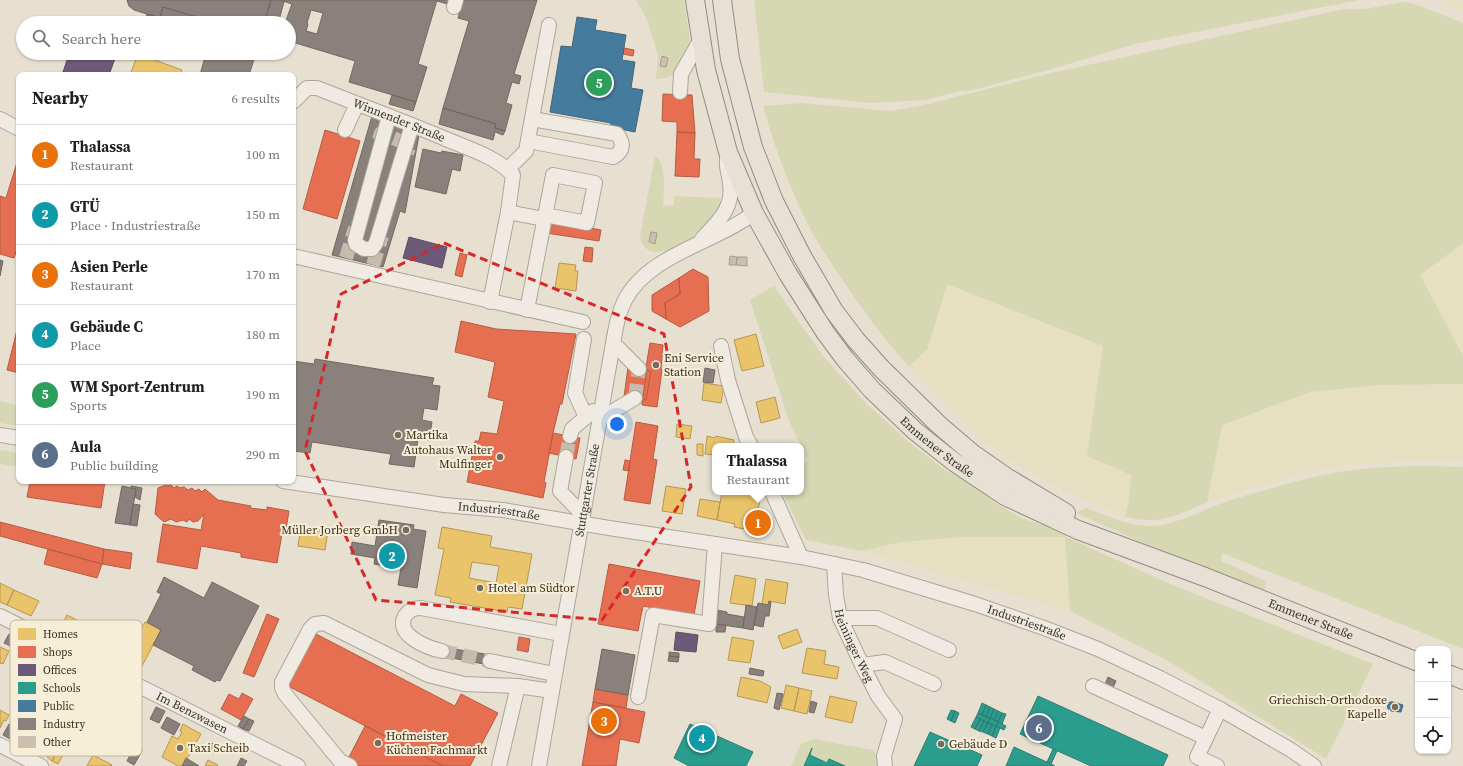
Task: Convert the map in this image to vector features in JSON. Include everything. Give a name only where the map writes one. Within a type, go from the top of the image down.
[{"type":"main road","name":"Emmener Straße","points":[[695,0],[706,70],[728,152],[754,213],[788,274],[825,332],[845,359],[872,390],[915,431],[954,462],[1005,496],[1078,530],[1205,577],[1415,661]]},
{"type":"main road","name":"Emmener Straße","points":[[722,0],[730,59],[753,147],[774,201],[802,256],[834,311],[856,340],[881,368],[938,424],[973,454],[1006,477],[1067,513],[1205,577]]},
{"type":"main road","points":[[754,213],[774,201]]},
{"type":"main road","points":[[1451,675],[1463,680]]},
{"type":"street","points":[[490,302],[508,212],[512,175],[508,170],[526,151],[549,25]]},
{"type":"street","points":[[680,92],[681,74],[700,39]]},
{"type":"street","name":"Winnender Straße","points":[[296,99],[307,88],[312,87],[412,125],[492,158],[508,170]]},
{"type":"street","points":[[345,130],[357,104]]},
{"type":"street","points":[[389,116],[355,240],[356,244],[364,249],[372,249],[376,243],[412,125]]},
{"type":"street","points":[[0,119],[16,127]]},
{"type":"street","points":[[528,141],[613,157],[620,153],[622,149],[622,144],[617,134],[532,119]]},
{"type":"street","points":[[697,244],[722,218],[729,205],[731,192],[726,167],[728,152]]},
{"type":"street","points":[[508,212],[544,217],[527,310]]},
{"type":"street","points":[[722,218],[735,212],[754,213]]},
{"type":"street","name":"Stuttgarter Straße","points":[[539,766],[582,519],[593,418],[602,404],[619,313],[624,301],[632,289],[646,273],[697,244],[734,227],[754,213]]},
{"type":"street","points":[[296,256],[345,263],[372,269],[490,302],[583,322]]},
{"type":"street","points":[[584,339],[575,393],[593,418]]},
{"type":"street","points":[[613,343],[639,369]]},
{"type":"street","points":[[721,346],[728,380],[749,443]]},
{"type":"street","points":[[570,436],[572,430],[635,398]]},
{"type":"street","points":[[0,435],[16,438]]},
{"type":"street","points":[[566,457],[560,491],[582,519]]},
{"type":"street","name":"Industriestraße","points":[[296,483],[444,505],[469,512],[503,510],[582,519],[715,544],[801,557],[863,570],[976,604],[1098,649],[1160,678],[1220,709],[1291,750],[1314,766]]},
{"type":"street","points":[[773,495],[801,557]]},
{"type":"street","points":[[638,697],[652,615],[709,624],[715,544]]},
{"type":"street","name":"Heininger Weg","points":[[834,564],[836,595],[840,618],[878,696],[895,718],[884,756],[885,766]]},
{"type":"street","points":[[442,651],[417,642],[409,636],[404,629],[403,620],[407,613],[413,608],[421,608],[561,634]]},
{"type":"street","name":"Im Benzwasen","points":[[0,616],[10,621]]},
{"type":"street","points":[[840,618],[877,618],[949,650]]},
{"type":"street","points":[[350,766],[340,761],[285,694],[282,688],[282,682],[310,629],[315,624],[324,623],[428,675],[464,684],[518,686],[552,691]]},
{"type":"street","points":[[490,661],[554,674]]},
{"type":"street","points":[[862,665],[885,662],[934,684]]},
{"type":"street","points":[[499,766],[518,686]]},
{"type":"street","points":[[1093,686],[1206,738]]},
{"type":"street","name":"Im Benzwasen","points":[[142,687],[298,766]]},
{"type":"street","points":[[1217,766],[1197,757],[1220,709]]},
{"type":"street","points":[[0,745],[10,750]]},
{"type":"street","points":[[22,756],[42,766]]},
{"type":"highlighted area","points":[[444,243],[664,334],[691,487],[602,620],[376,600],[305,451],[341,294]]},
{"type":"shaded area","points":[[1440,0],[1463,0],[1463,12]]},
{"type":"shaded area","points":[[1463,243],[1463,356],[1420,275]]},
{"type":"shaded area","points":[[947,283],[1104,346],[1087,456],[1131,475],[1129,500],[1125,517],[1063,490],[1004,456],[983,440],[909,367],[928,348]]},
{"type":"shaded area","points":[[1463,384],[1463,461],[1413,460],[1338,466],[1300,474],[1207,502],[1222,425],[1310,392],[1379,385]]},
{"type":"shaded area","points":[[962,537],[1066,537],[1070,611],[861,551],[902,542]]},
{"type":"green space","points":[[636,0],[684,0],[690,40],[680,64],[672,75],[668,77],[656,79],[658,55],[647,20]]},
{"type":"green space","points":[[754,0],[1359,0],[1135,44],[1045,71],[965,92],[964,90],[925,100],[871,103],[764,92]]},
{"type":"green space","points":[[1403,2],[1412,3],[1463,23],[1463,243],[1420,275],[1463,356],[1463,384],[1379,385],[1310,392],[1222,425],[1207,502],[1182,513],[1163,519],[1148,520],[1125,517],[1129,500],[1131,475],[1087,456],[1103,346],[947,284],[928,348],[909,367],[859,304],[827,257],[811,230],[785,173],[763,106],[801,103],[890,111],[924,105],[1047,74],[1344,9],[1365,9]]},
{"type":"green space","points":[[655,156],[659,160],[663,171],[663,205],[674,206],[674,196],[717,198],[718,196],[721,200],[714,216],[702,231],[682,244],[661,252],[651,251],[644,246],[640,236]]},
{"type":"green space","points":[[774,286],[823,356],[867,404],[905,439],[945,470],[969,482],[997,504],[1029,521],[1065,531],[1066,537],[1170,584],[1373,664],[1326,759],[1168,661],[1070,611],[1065,537],[962,537],[902,542],[861,551],[806,540],[784,495],[804,495],[804,463],[808,461],[804,453],[804,443],[799,443],[789,421],[750,300]]},
{"type":"green space","points":[[0,401],[16,405],[16,426],[0,423]]},
{"type":"green space","points":[[0,450],[16,453],[16,467],[0,464]]},
{"type":"green space","points":[[1433,466],[1463,467],[1463,649],[1222,553],[1221,561],[1266,581],[1265,590],[1148,545],[1076,513],[1086,508],[1136,525],[1163,525],[1183,519],[1221,503],[1320,476],[1370,468]]},
{"type":"green space","points":[[813,739],[873,750],[881,760],[882,766],[845,766],[827,763],[810,755],[812,748],[804,766],[791,766],[801,744]]},
{"type":"building: Homes","points":[[136,60],[154,60],[182,70],[181,72],[131,72]]},
{"type":"building: Homes","points":[[559,263],[576,265],[575,271],[578,271],[576,291],[555,288]]},
{"type":"building: Homes","points":[[756,334],[764,366],[742,371],[734,340]]},
{"type":"building: Homes","points":[[704,383],[724,386],[721,403],[702,400]]},
{"type":"building: Homes","points":[[775,397],[780,418],[761,423],[756,402]]},
{"type":"building: Homes","points":[[677,424],[692,426],[690,439],[676,437]]},
{"type":"building: Homes","points":[[707,436],[715,438],[716,436],[734,440],[734,443],[712,443],[712,455],[705,454]]},
{"type":"building: Homes","points":[[697,444],[703,444],[703,456],[697,455]]},
{"type":"building: Homes","points":[[666,486],[686,489],[682,514],[662,511]]},
{"type":"building: Homes","points":[[721,495],[759,495],[758,500],[760,501],[758,509],[765,511],[764,528],[745,524],[744,529],[734,527],[735,524],[717,520]]},
{"type":"building: Homes","points":[[700,499],[720,502],[717,520],[697,516]]},
{"type":"building: Homes","points":[[301,527],[328,531],[325,550],[298,546]]},
{"type":"building: Homes","points":[[442,527],[492,536],[490,547],[532,554],[522,609],[508,607],[507,612],[450,602],[451,598],[435,595],[444,549],[438,548]],"holes":[[[472,562],[499,566],[496,583],[469,578]]]},
{"type":"building: Homes","points":[[735,575],[756,579],[752,606],[730,603]]},
{"type":"building: Homes","points":[[766,579],[788,583],[785,604],[769,601],[768,605],[762,604]]},
{"type":"building: Homes","points":[[0,583],[14,590],[7,605],[0,602]]},
{"type":"building: Homes","points":[[14,590],[39,601],[31,616],[7,605]]},
{"type":"building: Homes","points":[[67,615],[77,620],[64,620]]},
{"type":"building: Homes","points":[[145,622],[161,630],[142,666],[142,628]]},
{"type":"building: Homes","points":[[797,629],[802,642],[783,649],[778,636]]},
{"type":"building: Homes","points":[[732,637],[754,641],[750,663],[728,660]]},
{"type":"building: Homes","points":[[0,647],[9,651],[3,664],[0,663]]},
{"type":"building: Homes","points":[[807,648],[826,651],[824,664],[839,667],[837,679],[802,673]]},
{"type":"building: Homes","points":[[741,677],[760,681],[771,687],[767,703],[737,696]]},
{"type":"building: Homes","points":[[786,685],[799,688],[794,711],[781,708]]},
{"type":"building: Homes","points":[[799,688],[812,691],[807,714],[794,711]]},
{"type":"building: Homes","points":[[830,696],[857,702],[852,723],[825,717]]},
{"type":"building: Homes","points":[[0,710],[9,715],[6,721],[4,720],[0,728]]},
{"type":"building: Homes","name":"Taxi Scheib","points":[[183,724],[201,734],[183,766],[178,766],[162,757],[172,736],[178,739],[182,732],[180,731]]},
{"type":"building: Homes","points":[[48,756],[54,756],[52,761]]},
{"type":"building: Homes","points":[[55,756],[62,756],[58,764],[52,761]]},
{"type":"building: Homes","points":[[92,756],[112,765],[111,766],[87,766]]},
{"type":"building: Homes","points":[[208,760],[218,765],[205,766]]},
{"type":"building: Shops","points":[[624,48],[634,50],[633,56],[623,54]]},
{"type":"building: Shops","points":[[663,94],[692,95],[695,133],[677,132],[677,122],[662,121]]},
{"type":"building: Shops","points":[[325,130],[360,141],[337,219],[303,209]]},
{"type":"building: Shops","points":[[677,132],[695,133],[694,159],[700,159],[699,177],[675,176]]},
{"type":"building: Shops","points":[[16,166],[16,252],[14,258],[0,254],[0,196],[6,198]]},
{"type":"building: Shops","points":[[548,220],[601,230],[599,241],[546,233]]},
{"type":"building: Shops","points":[[585,247],[593,248],[592,262],[583,261]]},
{"type":"building: Shops","points":[[460,253],[467,255],[462,277],[455,275]]},
{"type":"building: Shops","points":[[693,269],[708,277],[709,311],[680,327],[666,319],[665,303],[680,294],[679,278]]},
{"type":"building: Shops","points":[[679,278],[680,294],[665,303],[666,319],[652,311],[652,295]]},
{"type":"building: Shops","points":[[461,321],[496,329],[576,334],[562,404],[560,404],[553,433],[544,482],[546,483],[543,498],[467,482],[475,441],[479,441],[481,432],[497,434],[504,401],[488,397],[495,362],[455,352]]},
{"type":"building: Shops","points":[[16,334],[16,372],[7,370]]},
{"type":"building: Shops","points":[[650,343],[663,345],[662,370],[657,407],[642,405]]},
{"type":"building: Shops","points":[[628,367],[651,371],[646,400],[624,397]]},
{"type":"building: Shops","points":[[636,422],[658,426],[653,459],[657,460],[650,504],[624,500]]},
{"type":"building: Shops","points":[[553,433],[580,438],[576,459],[549,453]]},
{"type":"building: Shops","points":[[625,460],[630,461],[629,471],[623,470]]},
{"type":"building: Shops","points":[[29,484],[105,484],[101,508],[27,497]]},
{"type":"building: Shops","points":[[171,485],[174,488],[177,486],[180,488],[184,487],[188,490],[192,488],[195,491],[199,489],[202,492],[205,489],[218,500],[251,506],[250,508],[267,510],[267,507],[289,511],[286,529],[283,528],[277,563],[241,557],[241,553],[201,546],[197,569],[157,562],[163,524],[201,530],[204,514],[198,521],[193,522],[189,519],[187,522],[183,520],[176,522],[171,519],[164,522],[155,514],[158,488]]},
{"type":"building: Shops","points":[[0,522],[104,549],[102,564],[0,536]]},
{"type":"building: Shops","points":[[48,549],[102,564],[97,578],[44,564]]},
{"type":"building: Shops","points":[[104,549],[132,553],[130,569],[102,564]]},
{"type":"building: Shops","points":[[609,564],[700,581],[694,615],[643,606],[638,631],[598,624]]},
{"type":"building: Shops","points":[[267,614],[279,619],[254,677],[243,673]]},
{"type":"building: Shops","points":[[316,634],[455,706],[461,694],[498,713],[470,766],[443,766],[288,686]]},
{"type":"building: Shops","points":[[519,637],[530,639],[528,652],[517,650]]},
{"type":"building: Shops","points":[[595,689],[628,695],[626,708],[593,702]]},
{"type":"building: Shops","points":[[242,693],[253,699],[241,720],[221,709],[229,694],[239,699]]},
{"type":"building: Shops","points":[[593,702],[645,712],[639,743],[620,739],[616,766],[582,766]]},
{"type":"building: Shops","name":"Hofmeister Küchen Fachmarkt","points":[[365,726],[443,766],[357,766],[347,761]]},
{"type":"building: Offices","points":[[67,60],[114,60],[110,72],[63,72]]},
{"type":"building: Offices","points":[[409,237],[447,247],[442,268],[403,258]]},
{"type":"building: Offices","points":[[676,632],[698,635],[696,652],[674,650]]},
{"type":"building: Schools","points":[[1038,696],[1168,755],[1163,766],[1091,766],[1020,734]]},
{"type":"building: Schools","points":[[982,703],[986,705],[982,715],[978,713]]},
{"type":"building: Schools","points":[[986,705],[990,707],[986,717],[982,715]]},
{"type":"building: Schools","points":[[990,707],[994,709],[990,718],[986,717]]},
{"type":"building: Schools","points":[[994,709],[998,711],[994,720],[990,718]]},
{"type":"building: Schools","points":[[951,710],[955,711],[951,721],[947,719]]},
{"type":"building: Schools","points":[[955,711],[959,713],[955,723],[951,721]]},
{"type":"building: Schools","points":[[998,711],[1002,713],[998,722],[994,720]]},
{"type":"building: Schools","points":[[978,713],[990,718],[988,723],[976,717]]},
{"type":"building: Schools","points":[[1002,713],[1006,714],[1002,724],[998,722]]},
{"type":"building: Schools","points":[[976,717],[980,719],[975,729],[971,727]]},
{"type":"building: Schools","points":[[990,718],[998,722],[996,726],[988,723]]},
{"type":"building: Schools","points":[[980,719],[984,721],[979,731],[975,729]]},
{"type":"building: Schools","points":[[984,721],[988,723],[983,732],[979,731]]},
{"type":"building: Schools","points":[[998,722],[1006,726],[1004,730],[996,726]]},
{"type":"building: Schools","points":[[988,723],[992,725],[988,734],[983,732]]},
{"type":"building: Schools","points":[[690,724],[753,752],[746,766],[689,766],[674,758]]},
{"type":"building: Schools","points":[[992,725],[996,726],[992,736],[988,734]]},
{"type":"building: Schools","points":[[996,726],[1000,728],[996,738],[992,736]]},
{"type":"building: Schools","name":"Gebäude D","points":[[930,732],[982,755],[977,766],[914,766]]},
{"type":"building: Schools","name":"Gebäude D","points":[[1014,747],[1051,764],[1055,766],[1006,766]]},
{"type":"building: Schools","points":[[812,748],[810,755],[827,763],[829,759],[845,766],[804,766]]},
{"type":"building: Schools","points":[[1053,749],[1057,751],[1051,764],[1047,762]]},
{"type":"building: Public","points":[[577,17],[597,20],[595,30],[626,35],[622,60],[635,62],[631,88],[643,90],[635,132],[610,127],[611,123],[550,112],[561,46],[572,47]]},
{"type":"building: Public","name":"Griechisch-Orthodoxe Kapelle","points":[[1390,702],[1403,705],[1401,712],[1391,711],[1391,709],[1388,709],[1387,704]]},
{"type":"building: Industry","points":[[127,0],[271,0],[267,16],[192,16],[163,7],[161,16],[154,16],[134,10],[129,6]]},
{"type":"building: Industry","points":[[271,0],[280,0],[284,2],[280,16],[266,16]]},
{"type":"building: Industry","points":[[280,0],[437,0],[418,64],[427,67],[416,102],[349,82],[355,61],[296,43],[296,16],[288,16],[292,4]],"holes":[[[311,10],[323,13],[317,34],[306,31]]]},
{"type":"building: Industry","points":[[437,0],[463,0],[461,8]]},
{"type":"building: Industry","points":[[463,0],[537,0],[514,74],[521,76],[519,84],[512,82],[506,103],[512,105],[505,131],[495,128],[496,124],[443,108],[469,21],[458,18]]},
{"type":"building: Industry","points":[[163,7],[194,16],[161,16]]},
{"type":"building: Industry","points":[[204,60],[254,60],[250,72],[201,72]]},
{"type":"building: Industry","points":[[392,95],[416,102],[413,111],[389,104]]},
{"type":"building: Industry","points":[[443,108],[496,124],[495,128],[505,131],[503,135],[495,132],[493,140],[439,124]]},
{"type":"building: Industry","points":[[372,116],[419,135],[405,213],[400,211],[383,267],[332,255]]},
{"type":"building: Industry","points":[[423,149],[441,153],[442,151],[463,155],[460,171],[452,169],[446,194],[415,187]]},
{"type":"building: Industry","points":[[0,260],[3,261],[0,276]]},
{"type":"building: Industry","points":[[315,359],[434,378],[432,385],[440,386],[437,410],[424,408],[422,420],[432,422],[429,440],[418,439],[414,467],[389,464],[391,454],[312,442],[310,453],[296,451],[296,361],[314,364]]},
{"type":"building: Industry","points":[[705,368],[715,370],[713,383],[703,382]]},
{"type":"building: Industry","points":[[122,486],[136,489],[130,525],[115,523]]},
{"type":"building: Industry","points":[[131,486],[142,488],[140,500],[135,497],[136,489],[131,488]]},
{"type":"building: Industry","points":[[133,504],[140,505],[137,526],[130,525]]},
{"type":"building: Industry","points":[[379,520],[414,525],[413,529],[426,531],[417,588],[398,585],[402,562],[387,560],[386,566],[374,564],[375,558],[351,554],[352,542],[375,546]]},
{"type":"building: Industry","points":[[164,577],[204,598],[212,582],[259,606],[220,681],[217,680],[215,682],[192,670],[194,666],[153,645],[161,630],[147,622],[161,594],[157,592]]},
{"type":"building: Industry","points":[[769,601],[771,602],[769,616],[765,616],[763,627],[754,625],[758,603],[768,605]]},
{"type":"building: Industry","points":[[746,605],[757,607],[753,630],[743,628]]},
{"type":"building: Industry","points":[[717,610],[727,612],[727,614],[744,617],[743,628],[716,624]]},
{"type":"building: Industry","points":[[716,624],[726,625],[725,632],[716,632]]},
{"type":"building: Industry","points":[[9,634],[10,634],[10,646],[4,643]]},
{"type":"building: Industry","points":[[442,647],[491,655],[489,665],[441,656]]},
{"type":"building: Industry","points":[[602,649],[635,655],[628,695],[595,689]]},
{"type":"building: Industry","points":[[669,652],[679,653],[679,657],[669,656]]},
{"type":"building: Industry","points":[[669,656],[679,657],[678,662],[668,661]]},
{"type":"building: Industry","points":[[750,668],[764,671],[763,676],[749,674]]},
{"type":"building: Industry","points":[[1108,677],[1116,681],[1112,690],[1104,687]]},
{"type":"building: Industry","points":[[777,693],[783,694],[779,710],[774,708]]},
{"type":"building: Industry","points":[[811,701],[817,703],[814,713],[809,712]]},
{"type":"building: Industry","points":[[156,707],[165,711],[159,723],[150,719]]},
{"type":"building: Industry","points":[[244,716],[249,719],[243,729],[238,726]]},
{"type":"building: Industry","points":[[167,717],[180,724],[174,735],[161,728]]},
{"type":"building: Industry","points":[[249,719],[254,721],[249,731],[243,729]]},
{"type":"building: Industry","points":[[9,724],[10,725],[10,739],[3,735]]},
{"type":"building: Industry","points":[[211,743],[216,745],[212,753],[207,750]]},
{"type":"building: Industry","points":[[130,756],[139,756],[134,765],[127,761]]},
{"type":"building: Industry","points":[[186,758],[199,766],[182,766]]},
{"type":"building: Industry","points":[[241,758],[247,761],[244,766],[237,766]]},
{"type":"building: Other","points":[[662,56],[668,58],[666,67],[660,66]]},
{"type":"building: Other","points":[[651,232],[657,233],[655,244],[649,242]]},
{"type":"building: Other","points":[[730,256],[737,257],[736,265],[729,265]]},
{"type":"building: Other","points":[[737,257],[747,257],[747,266],[736,265]]},
{"type":"tunnel","points":[[379,140],[381,133],[410,145],[407,153]]},
{"type":"tunnel","points":[[346,258],[355,228]]},
{"type":"tunnel","points":[[373,265],[382,236]]},
{"type":"tunnel","points":[[635,398],[639,369]]},
{"type":"tunnel","points":[[566,457],[570,436]]},
{"type":"tunnel","points":[[442,651],[490,661]]},
{"type":"place","name":"WM Sport-Zentrum","points":[[599,83]]},
{"type":"place","name":"Eni Service Station","points":[[656,365]]},
{"type":"place","name":"Martika","points":[[398,435]]},
{"type":"place","name":"Autohaus Walter Mulfinger","points":[[500,457]]},
{"type":"place","name":"Thalassa","points":[[758,523]]},
{"type":"place","name":"Müller Jorberg GmbH","points":[[406,530]]},
{"type":"place","name":"GTÜ","points":[[392,556]]},
{"type":"place","name":"Hotel am Südtor","points":[[480,588]]},
{"type":"place","name":"A.T.U","points":[[626,591]]},
{"type":"place","name":"Griechisch-Orthodoxe Kapelle","points":[[1395,707]]},
{"type":"place","name":"Asien Perle","points":[[604,721]]},
{"type":"place","name":"Aula","points":[[1039,728]]},
{"type":"place","name":"Gebäude C","points":[[702,738]]},
{"type":"place","name":"Hofmeister Küchen Fachmarkt","points":[[378,743]]},
{"type":"place","name":"Gebäude D","points":[[941,744]]},
{"type":"place","name":"Taxi Scheib","points":[[180,748]]}]
